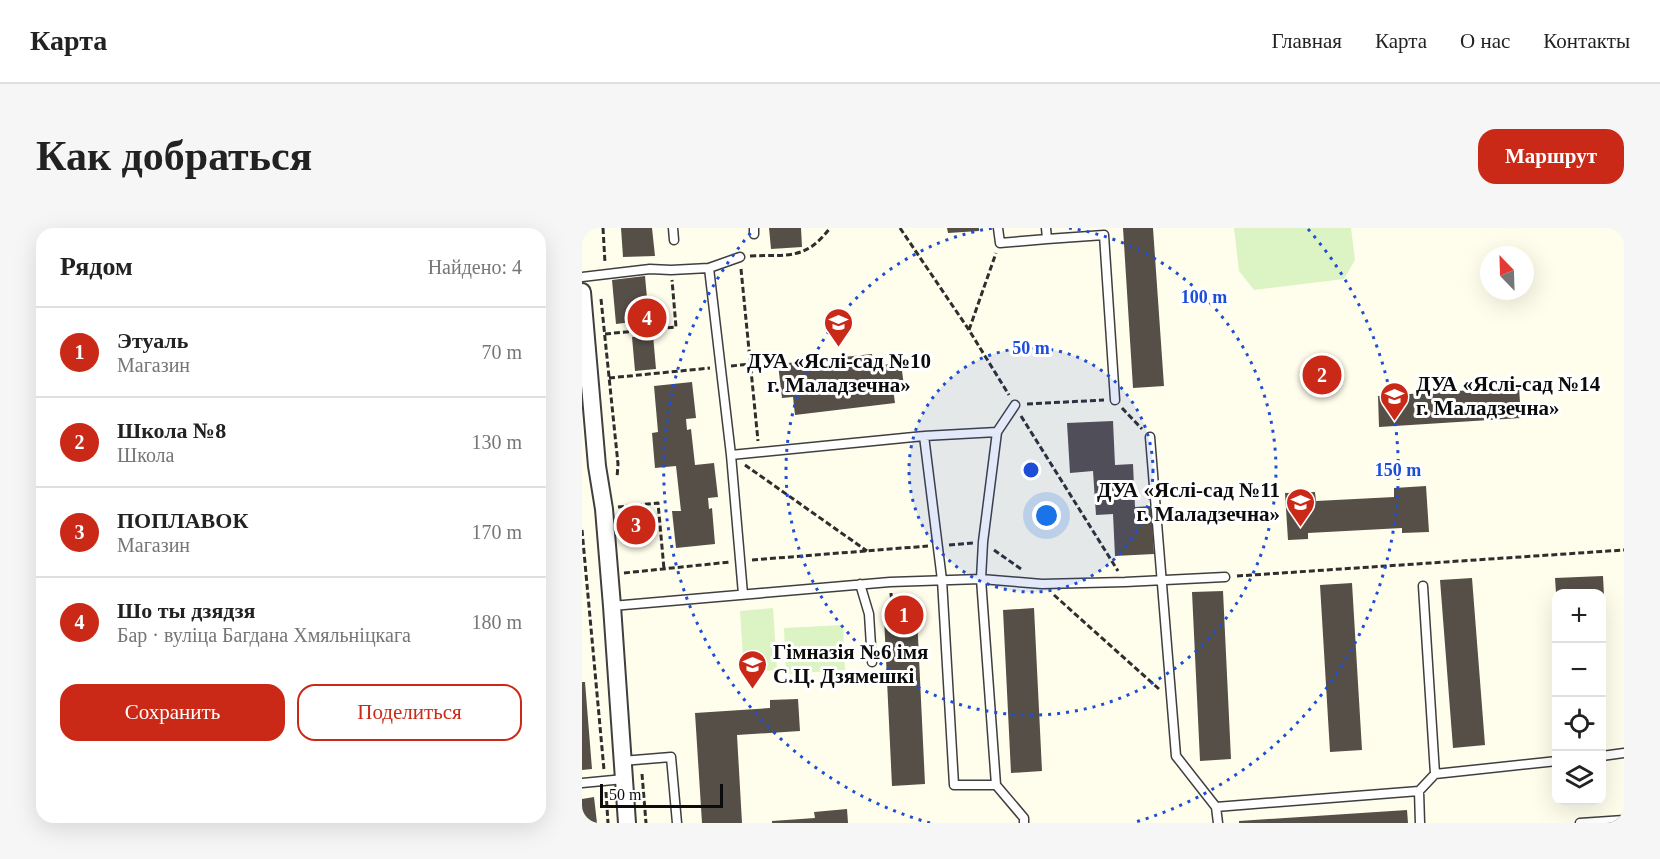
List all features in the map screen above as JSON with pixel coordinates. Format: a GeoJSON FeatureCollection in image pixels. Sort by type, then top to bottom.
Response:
{"type":"FeatureCollection","features":[{"type":"Feature","properties":{"kind":"street"},"geometry":{"type":"LineString","coordinates":[[582,292],[590,488],[603,509],[627,823]]}},
{"type":"Feature","properties":{"kind":"lane"},"geometry":{"type":"LineString","coordinates":[[673,228],[674,240]]}},
{"type":"Feature","properties":{"kind":"lane"},"geometry":{"type":"LineString","coordinates":[[998,228],[1000,243],[1104,235],[1115,400]]}},
{"type":"Feature","properties":{"kind":"lane"},"geometry":{"type":"LineString","coordinates":[[1046,228],[1047,238]]}},
{"type":"Feature","properties":{"kind":"lane"},"geometry":{"type":"LineString","coordinates":[[582,277],[650,269],[709,268],[740,257]]}},
{"type":"Feature","properties":{"kind":"lane"},"geometry":{"type":"LineString","coordinates":[[709,268],[731,455],[743,594]]}},
{"type":"Feature","properties":{"kind":"lane"},"geometry":{"type":"LineString","coordinates":[[1015,405],[997,432],[983,542],[981,579],[996,785],[1024,818],[1024,823]]}},
{"type":"Feature","properties":{"kind":"lane"},"geometry":{"type":"LineString","coordinates":[[731,455],[924,436],[997,432]]}},
{"type":"Feature","properties":{"kind":"lane"},"geometry":{"type":"LineString","coordinates":[[924,436],[942,580],[954,785],[996,785]]}},
{"type":"Feature","properties":{"kind":"lane"},"geometry":{"type":"LineString","coordinates":[[1150,437],[1176,756],[1216,807],[1218,823]]}},
{"type":"Feature","properties":{"kind":"lane"},"geometry":{"type":"LineString","coordinates":[[612,606],[890,582],[981,579],[1042,584],[1225,576]]}},
{"type":"Feature","properties":{"kind":"lane"},"geometry":{"type":"LineString","coordinates":[[860,584],[869,614],[872,662]]}},
{"type":"Feature","properties":{"kind":"lane"},"geometry":{"type":"LineString","coordinates":[[1423,586],[1435,774]]}},
{"type":"Feature","properties":{"kind":"lane"},"geometry":{"type":"LineString","coordinates":[[1606,755],[1624,753]]}},
{"type":"Feature","properties":{"kind":"lane"},"geometry":{"type":"LineString","coordinates":[[622,761],[671,757],[676,823]]}},
{"type":"Feature","properties":{"kind":"lane"},"geometry":{"type":"LineString","coordinates":[[1216,807],[1419,791],[1435,774],[1552,761]]}},
{"type":"Feature","properties":{"kind":"lane"},"geometry":{"type":"LineString","coordinates":[[582,783],[624,779]]}},
{"type":"Feature","properties":{"kind":"lane"},"geometry":{"type":"LineString","coordinates":[[1419,791],[1420,823]]}},
{"type":"Feature","properties":{"kind":"lane"},"geometry":{"type":"LineString","coordinates":[[1580,823],[1624,820]]}},
{"type":"Feature","properties":{"kind":"path"},"geometry":{"type":"LineString","coordinates":[[759,452],[740,257],[805,252],[817,244],[830,228]]}},
{"type":"Feature","properties":{"kind":"path"},"geometry":{"type":"LineString","coordinates":[[969,330],[1000,243]]}},
{"type":"Feature","properties":{"kind":"path"},"geometry":{"type":"LineString","coordinates":[[605,334],[676,327],[671,270]]}},
{"type":"Feature","properties":{"kind":"path"},"geometry":{"type":"LineString","coordinates":[[609,378],[750,364]]}},
{"type":"Feature","properties":{"kind":"path"},"geometry":{"type":"LineString","coordinates":[[1015,405],[1115,400],[1150,437]]}},
{"type":"Feature","properties":{"kind":"path"},"geometry":{"type":"LineString","coordinates":[[731,455],[868,551]]}},
{"type":"Feature","properties":{"kind":"path"},"geometry":{"type":"LineString","coordinates":[[603,509],[658,503],[664,568]]}},
{"type":"Feature","properties":{"kind":"path"},"geometry":{"type":"LineString","coordinates":[[582,530],[609,823]]}},
{"type":"Feature","properties":{"kind":"path"},"geometry":{"type":"LineString","coordinates":[[609,574],[983,542],[1042,584],[1171,700]]}},
{"type":"Feature","properties":{"kind":"path"},"geometry":{"type":"LineString","coordinates":[[1225,576],[1624,550]]}},
{"type":"Feature","properties":{"kind":"path"},"geometry":{"type":"LineString","coordinates":[[890,582],[893,617]]}},
{"type":"Feature","properties":{"kind":"green space"},"geometry":{"type":"Polygon","coordinates":[[[1234,228],[1351,228],[1355,260],[1344,279],[1254,290],[1239,271],[1234,228]]]}},
{"type":"Feature","properties":{"kind":"green space"},"geometry":{"type":"Polygon","coordinates":[[[773,608],[777,670],[744,673],[740,611],[773,608]]]}},
{"type":"Feature","properties":{"kind":"green space"},"geometry":{"type":"Polygon","coordinates":[[[843,625],[845,670],[786,674],[784,628],[843,625]]]}},
{"type":"Feature","properties":{"kind":"building"},"geometry":{"type":"Polygon","coordinates":[[[621,228],[652,228],[655,256],[623,257],[621,228]]]}},
{"type":"Feature","properties":{"kind":"building"},"geometry":{"type":"Polygon","coordinates":[[[769,228],[801,228],[802,247],[771,249],[769,228]]]}},
{"type":"Feature","properties":{"kind":"building"},"geometry":{"type":"Polygon","coordinates":[[[947,228],[979,228],[979,231],[948,233],[947,228]]]}},
{"type":"Feature","properties":{"kind":"building"},"geometry":{"type":"Polygon","coordinates":[[[1123,228],[1153,228],[1164,386],[1133,388],[1123,228]]]}},
{"type":"Feature","properties":{"kind":"building"},"geometry":{"type":"Polygon","coordinates":[[[645,276],[649,320],[616,324],[612,280],[645,276]]]}},
{"type":"Feature","properties":{"kind":"building"},"geometry":{"type":"Polygon","coordinates":[[[653,335],[656,369],[635,371],[632,337],[653,335]]]}},
{"type":"Feature","properties":{"kind":"building"},"geometry":{"type":"Polygon","coordinates":[[[872,354],[873,366],[901,363],[904,386],[893,388],[895,403],[795,415],[793,397],[782,398],[778,364],[872,354]]]}},
{"type":"Feature","properties":{"kind":"building"},"geometry":{"type":"Polygon","coordinates":[[[692,382],[696,418],[686,419],[687,430],[691,429],[695,465],[714,463],[718,497],[708,498],[709,509],[712,508],[715,544],[676,548],[672,511],[681,511],[676,466],[655,468],[652,433],[658,432],[654,386],[692,382]]]}},
{"type":"Feature","properties":{"kind":"building"},"geometry":{"type":"Polygon","coordinates":[[[1519,387],[1521,418],[1379,427],[1378,396],[1519,387]]]}},
{"type":"Feature","properties":{"kind":"building"},"geometry":{"type":"Polygon","coordinates":[[[1113,421],[1115,465],[1133,464],[1135,507],[1151,506],[1154,554],[1115,556],[1113,514],[1096,515],[1093,471],[1070,473],[1067,423],[1113,421]]]}},
{"type":"Feature","properties":{"kind":"building"},"geometry":{"type":"Polygon","coordinates":[[[1426,486],[1429,532],[1402,533],[1402,528],[1308,533],[1308,539],[1288,540],[1285,493],[1315,492],[1316,501],[1394,497],[1394,488],[1426,486]]]}},
{"type":"Feature","properties":{"kind":"building"},"geometry":{"type":"Polygon","coordinates":[[[641,517],[645,543],[634,544],[633,536],[628,531],[632,518],[641,517]]]}},
{"type":"Feature","properties":{"kind":"building"},"geometry":{"type":"Polygon","coordinates":[[[1603,576],[1604,589],[1556,589],[1555,578],[1603,576]]]}},
{"type":"Feature","properties":{"kind":"building"},"geometry":{"type":"Polygon","coordinates":[[[1472,578],[1485,745],[1453,748],[1440,580],[1472,578]]]}},
{"type":"Feature","properties":{"kind":"building"},"geometry":{"type":"Polygon","coordinates":[[[1352,583],[1362,750],[1330,752],[1320,585],[1352,583]]]}},
{"type":"Feature","properties":{"kind":"building"},"geometry":{"type":"Polygon","coordinates":[[[1223,591],[1231,759],[1200,761],[1192,592],[1223,591]]]}},
{"type":"Feature","properties":{"kind":"building"},"geometry":{"type":"Polygon","coordinates":[[[1034,608],[1042,771],[1011,773],[1003,610],[1034,608]]]}},
{"type":"Feature","properties":{"kind":"building"},"geometry":{"type":"Polygon","coordinates":[[[917,616],[925,784],[892,786],[884,617],[917,616]]]}},
{"type":"Feature","properties":{"kind":"building"},"geometry":{"type":"Polygon","coordinates":[[[582,682],[585,682],[592,769],[582,770],[582,682]]]}},
{"type":"Feature","properties":{"kind":"building"},"geometry":{"type":"Polygon","coordinates":[[[798,699],[800,731],[737,735],[742,823],[702,823],[695,713],[770,708],[770,700],[798,699]]]}},
{"type":"Feature","properties":{"kind":"building"},"geometry":{"type":"Polygon","coordinates":[[[594,797],[597,823],[582,823],[582,799],[594,797]]]}},
{"type":"Feature","properties":{"kind":"building"},"geometry":{"type":"Polygon","coordinates":[[[847,809],[848,823],[772,823],[772,821],[815,818],[814,812],[847,809]]]}},
{"type":"Feature","properties":{"kind":"building"},"geometry":{"type":"Polygon","coordinates":[[[1407,810],[1408,823],[1239,823],[1239,821],[1407,810]]]}},
{"type":"Feature","properties":{"kind":"place","name":"Шо ты дзядзя"},"geometry":{"type":"Point","coordinates":[647,318]}},
{"type":"Feature","properties":{"kind":"place","name":"ДУА «Яслі-сад №10 г. Маладзечна»"},"geometry":{"type":"Point","coordinates":[839,348]}},
{"type":"Feature","properties":{"kind":"place","name":"Школа №8"},"geometry":{"type":"Point","coordinates":[1322,375]}},
{"type":"Feature","properties":{"kind":"place","name":"ДУА «Яслі-сад №14 г. Маладзечна»"},"geometry":{"type":"Point","coordinates":[1395,422]}},
{"type":"Feature","properties":{"kind":"place","name":"ПОПЛАВОК"},"geometry":{"type":"Point","coordinates":[636,525]}},
{"type":"Feature","properties":{"kind":"place","name":"ДУА «Яслі-сад №11 г. Маладзечна»"},"geometry":{"type":"Point","coordinates":[1301,528]}},
{"type":"Feature","properties":{"kind":"place","name":"Этуаль"},"geometry":{"type":"Point","coordinates":[904,615]}},
{"type":"Feature","properties":{"kind":"place","name":"Гімназія №6 iмя С.Ц. Дзямешкi"},"geometry":{"type":"Point","coordinates":[752,690]}}]}
